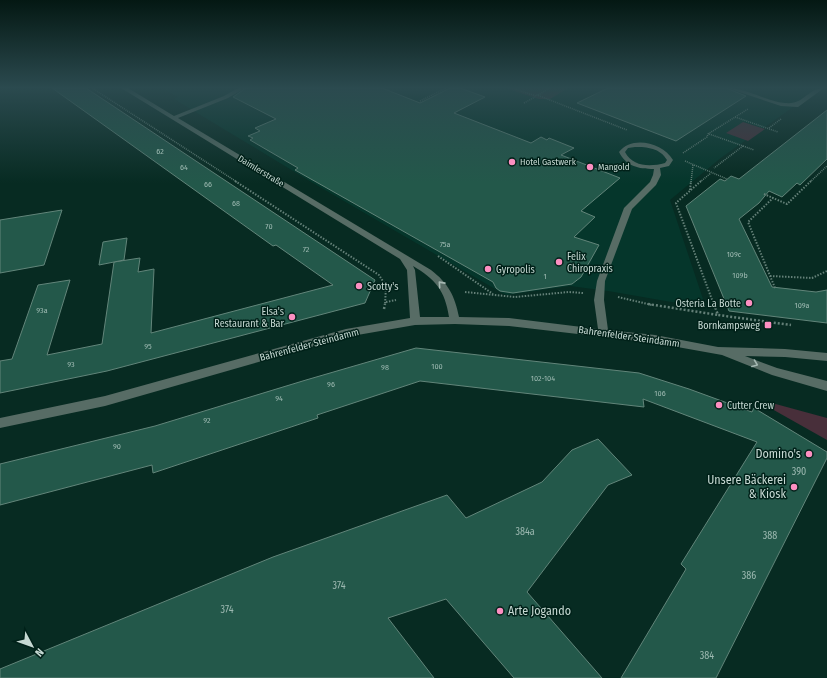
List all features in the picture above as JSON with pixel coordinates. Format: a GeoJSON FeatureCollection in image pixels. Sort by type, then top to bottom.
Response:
{"type":"FeatureCollection","features":[{"type":"Feature","properties":{"kind":"street","name":"Daimlerstraße"},"geometry":{"type":"LineString","coordinates":[[176,120],[421,267],[445,288],[451,300],[455,320]]}},
{"type":"Feature","properties":{"kind":"street"},"geometry":{"type":"LineString","coordinates":[[647,145],[659,149],[673,159],[667,165],[657,168],[632,164],[624,158],[622,152],[626,147],[647,145]]}},
{"type":"Feature","properties":{"kind":"street"},"geometry":{"type":"LineString","coordinates":[[603,332],[599,300],[601,281],[628,208],[653,183],[657,174],[657,168]]}},
{"type":"Feature","properties":{"kind":"street","name":"Daimlerstraße"},"geometry":{"type":"LineString","coordinates":[[398,254],[407,262],[411,270],[415,321]]}},
{"type":"Feature","properties":{"kind":"street","name":"Bahrenfelder Steindamm"},"geometry":{"type":"LineString","coordinates":[[0,423],[105,401],[346,333],[415,321],[455,320],[509,322],[603,332],[718,350],[826,357]]}},
{"type":"Feature","properties":{"kind":"street","name":"Bahrenfelder Steindamm"},"geometry":{"type":"LineString","coordinates":[[718,350],[762,367],[827,386]]}},
{"type":"Feature","properties":{"kind":"path"},"geometry":{"type":"LineString","coordinates":[[141,120],[379,275],[385,283],[386,302],[380,327]]}},
{"type":"Feature","properties":{"kind":"path"},"geometry":{"type":"LineString","coordinates":[[600,120],[633,132]]}},
{"type":"Feature","properties":{"kind":"path"},"geometry":{"type":"LineString","coordinates":[[673,159],[685,153],[707,137],[708,134],[730,120]]}},
{"type":"Feature","properties":{"kind":"path"},"geometry":{"type":"LineString","coordinates":[[742,120],[778,132]]}},
{"type":"Feature","properties":{"kind":"path"},"geometry":{"type":"LineString","coordinates":[[708,134],[754,150]]}},
{"type":"Feature","properties":{"kind":"path"},"geometry":{"type":"LineString","coordinates":[[714,168],[743,146]]}},
{"type":"Feature","properties":{"kind":"path"},"geometry":{"type":"LineString","coordinates":[[677,150],[685,153]]}},
{"type":"Feature","properties":{"kind":"path"},"geometry":{"type":"LineString","coordinates":[[673,159],[693,165],[727,179]]}},
{"type":"Feature","properties":{"kind":"path"},"geometry":{"type":"LineString","coordinates":[[690,190],[693,165]]}},
{"type":"Feature","properties":{"kind":"path"},"geometry":{"type":"LineString","coordinates":[[764,194],[787,204],[827,166]]}},
{"type":"Feature","properties":{"kind":"path"},"geometry":{"type":"LineString","coordinates":[[710,172],[676,203],[718,314]]}},
{"type":"Feature","properties":{"kind":"path"},"geometry":{"type":"LineString","coordinates":[[774,198],[748,222],[775,288]]}},
{"type":"Feature","properties":{"kind":"path"},"geometry":{"type":"LineString","coordinates":[[770,276],[812,278],[827,271]]}},
{"type":"Feature","properties":{"kind":"path"},"geometry":{"type":"LineString","coordinates":[[464,292],[515,297],[569,292],[586,293]]}},
{"type":"Feature","properties":{"kind":"path"},"geometry":{"type":"LineString","coordinates":[[612,296],[656,306],[791,324]]}},
{"type":"Feature","properties":{"kind":"path"},"geometry":{"type":"LineString","coordinates":[[386,302],[400,299]]}},
{"type":"Feature","properties":{"kind":"shaded area"},"geometry":{"type":"Polygon","coordinates":[[[208,120],[775,120],[722,157],[670,200],[706,308],[570,286],[507,295],[313,183],[208,120]]]}},
{"type":"Feature","properties":{"kind":"shaded area"},"geometry":{"type":"Polygon","coordinates":[[[743,122],[765,129],[748,141],[726,133],[743,122]]]}},
{"type":"Feature","properties":{"kind":"shaded area"},"geometry":{"type":"Polygon","coordinates":[[[772,403],[827,418],[827,440],[772,409],[770,404],[772,403]]]}},
{"type":"Feature","properties":{"kind":"building"},"geometry":{"type":"Polygon","coordinates":[[[96,120],[134,120],[375,280],[365,303],[107,371],[0,393],[0,361],[12,359],[38,285],[70,280],[47,355],[102,344],[114,262],[140,258],[138,272],[154,269],[151,333],[333,285],[276,245],[273,246],[96,120]]]}},
{"type":"Feature","properties":{"kind":"building"},"geometry":{"type":"Polygon","coordinates":[[[275,120],[471,120],[531,143],[541,137],[547,140],[549,138],[574,148],[561,155],[620,178],[581,211],[595,217],[574,237],[599,245],[581,277],[572,284],[513,293],[500,291],[496,288],[493,282],[295,170],[298,168],[250,140],[253,138],[248,136],[260,131],[255,128],[275,120]]]}},
{"type":"Feature","properties":{"kind":"building"},"geometry":{"type":"Polygon","coordinates":[[[620,120],[709,120],[676,141],[620,120]]]}},
{"type":"Feature","properties":{"kind":"building"},"geometry":{"type":"Polygon","coordinates":[[[815,120],[827,120],[827,159],[800,185],[797,183],[782,197],[769,191],[759,203],[739,219],[772,287],[816,292],[827,290],[827,323],[729,311],[686,206],[720,179],[725,181],[731,176],[739,179],[815,120]]]}},
{"type":"Feature","properties":{"kind":"building"},"geometry":{"type":"Polygon","coordinates":[[[62,210],[44,265],[0,273],[0,220],[62,210]]]}},
{"type":"Feature","properties":{"kind":"building"},"geometry":{"type":"Polygon","coordinates":[[[127,238],[124,260],[99,265],[103,242],[127,238]]]}},
{"type":"Feature","properties":{"kind":"building"},"geometry":{"type":"Polygon","coordinates":[[[416,348],[639,373],[752,412],[754,408],[827,452],[827,458],[716,678],[621,678],[686,569],[681,564],[757,442],[643,399],[644,407],[420,381],[317,415],[318,418],[153,473],[152,465],[0,505],[0,464],[155,426],[416,348]]]}},
{"type":"Feature","properties":{"kind":"building"},"geometry":{"type":"Polygon","coordinates":[[[598,439],[632,475],[608,485],[527,592],[602,678],[514,678],[446,599],[388,618],[434,678],[0,678],[0,669],[273,557],[447,495],[466,518],[542,482],[572,450],[598,439]]]}},
{"type":"Feature","properties":{"kind":"place","name":"Hotel Gastwerk"},"geometry":{"type":"Point","coordinates":[512,162]}},
{"type":"Feature","properties":{"kind":"place","name":"Mangold"},"geometry":{"type":"Point","coordinates":[590,167]}},
{"type":"Feature","properties":{"kind":"place","name":"Felix Chiropraxis"},"geometry":{"type":"Point","coordinates":[559,262]}},
{"type":"Feature","properties":{"kind":"place","name":"Gyropolis"},"geometry":{"type":"Point","coordinates":[488,269]}},
{"type":"Feature","properties":{"kind":"place","name":"Scotty's"},"geometry":{"type":"Point","coordinates":[359,286]}},
{"type":"Feature","properties":{"kind":"place","name":"Osteria La Botte"},"geometry":{"type":"Point","coordinates":[749,303]}},
{"type":"Feature","properties":{"kind":"place","name":"Elsa's Restaurant & Bar"},"geometry":{"type":"Point","coordinates":[292,317]}},
{"type":"Feature","properties":{"kind":"place","name":"Bornkampsweg"},"geometry":{"type":"Point","coordinates":[768,325]}},
{"type":"Feature","properties":{"kind":"place","name":"Cutter Crew"},"geometry":{"type":"Point","coordinates":[719,405]}},
{"type":"Feature","properties":{"kind":"place","name":"Domino's"},"geometry":{"type":"Point","coordinates":[809,454]}},
{"type":"Feature","properties":{"kind":"place","name":"Unsere Bäckerei & Kiosk"},"geometry":{"type":"Point","coordinates":[794,487]}},
{"type":"Feature","properties":{"kind":"place","name":"Arte Jogando"},"geometry":{"type":"Point","coordinates":[500,611]}}]}
